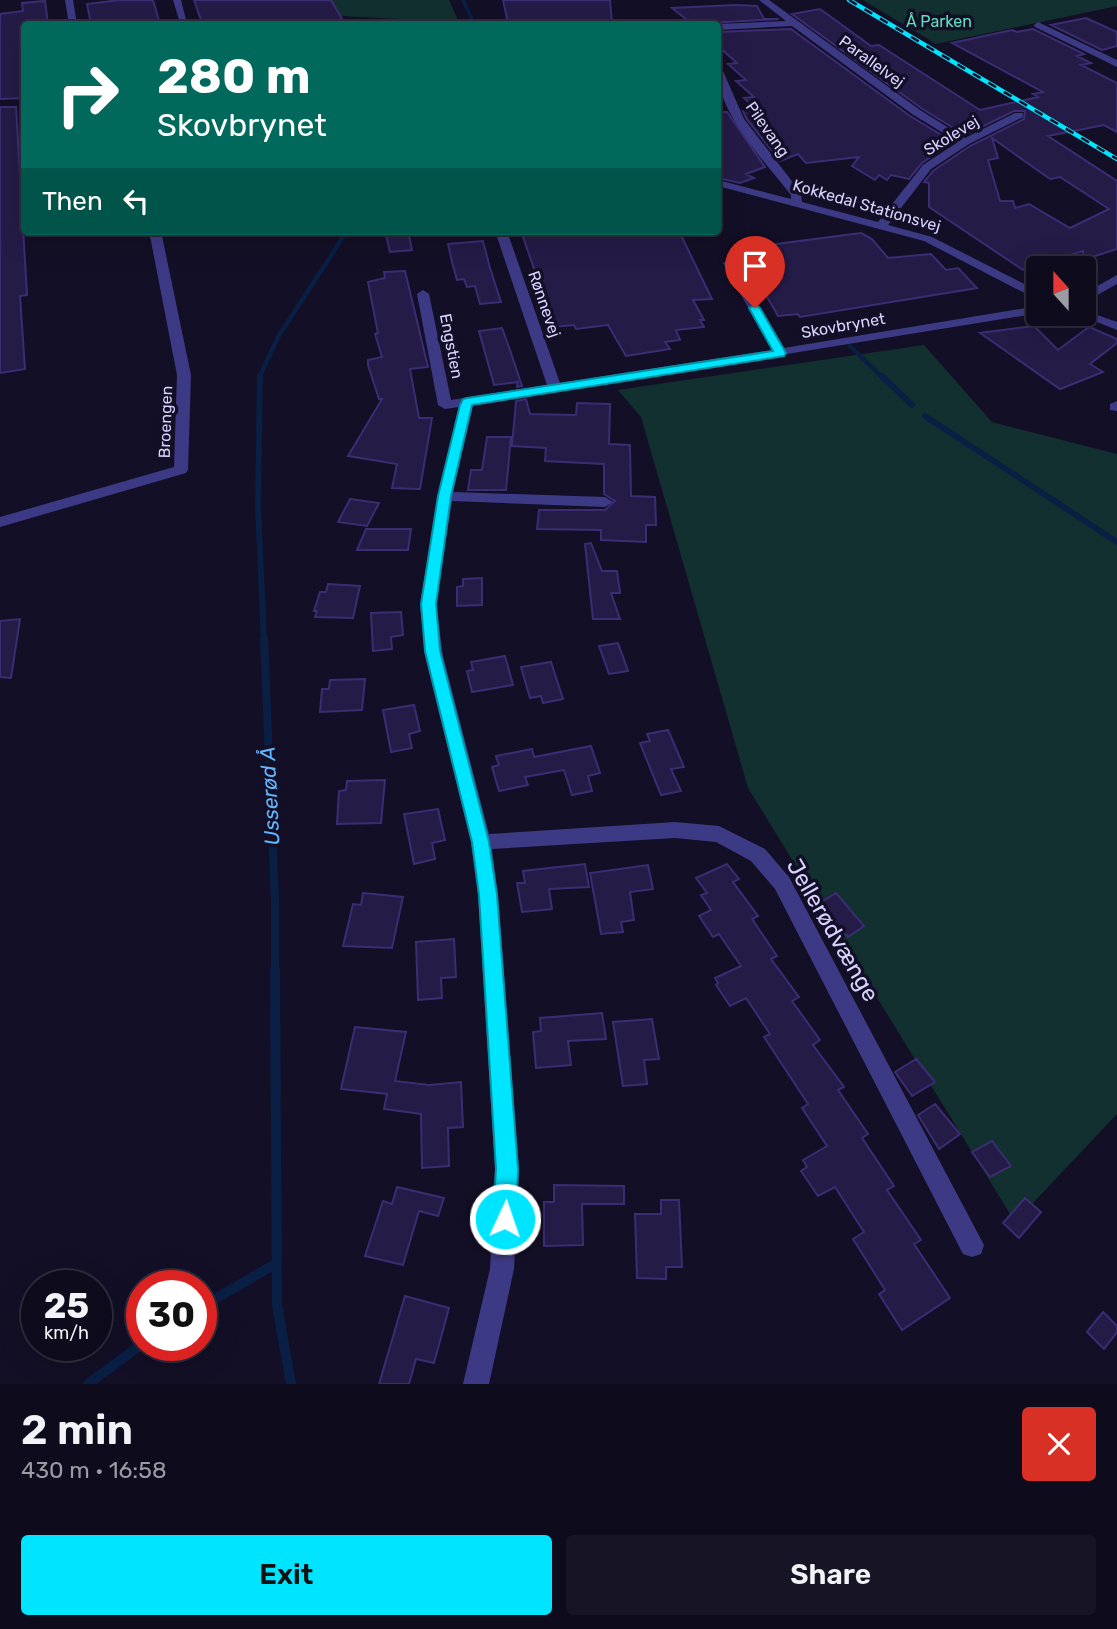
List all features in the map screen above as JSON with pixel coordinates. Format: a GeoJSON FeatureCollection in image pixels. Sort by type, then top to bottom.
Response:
{"type":"FeatureCollection","features":[{"type":"Feature","properties":{"kind":"street"},"geometry":{"type":"LineString","coordinates":[[68,0],[72,21]]}},
{"type":"Feature","properties":{"kind":"street"},"geometry":{"type":"LineString","coordinates":[[177,0],[183,21]]}},
{"type":"Feature","properties":{"kind":"street","name":"Parallelvej"},"geometry":{"type":"LineString","coordinates":[[763,0],[916,112],[965,142]]}},
{"type":"Feature","properties":{"kind":"street"},"geometry":{"type":"LineString","coordinates":[[721,27],[794,23]]}},
{"type":"Feature","properties":{"kind":"street"},"geometry":{"type":"LineString","coordinates":[[1038,25],[1117,64]]}},
{"type":"Feature","properties":{"kind":"street","name":"Pilevang"},"geometry":{"type":"LineString","coordinates":[[721,78],[739,120],[797,195],[796,202]]}},
{"type":"Feature","properties":{"kind":"street","name":"Skolevej"},"geometry":{"type":"LineString","coordinates":[[882,225],[927,167],[965,142],[1019,116]]}},
{"type":"Feature","properties":{"kind":"street","name":"Kokkedal Stationsvej"},"geometry":{"type":"LineString","coordinates":[[721,184],[928,239],[1026,290]]}},
{"type":"Feature","properties":{"kind":"street","name":"Broengen"},"geometry":{"type":"LineString","coordinates":[[0,522],[181,470],[184,376],[156,235]]}},
{"type":"Feature","properties":{"kind":"street","name":"Rønnevej"},"geometry":{"type":"LineString","coordinates":[[502,235],[555,388]]}},
{"type":"Feature","properties":{"kind":"street"},"geometry":{"type":"LineString","coordinates":[[729,263],[780,353]]}},
{"type":"Feature","properties":{"kind":"street"},"geometry":{"type":"LineString","coordinates":[[1096,291],[1117,279]]}},
{"type":"Feature","properties":{"kind":"street","name":"Engstien"},"geometry":{"type":"LineString","coordinates":[[423,293],[445,405]]}},
{"type":"Feature","properties":{"kind":"street","name":"Skovbrynet"},"geometry":{"type":"LineString","coordinates":[[445,405],[1026,312]]}},
{"type":"Feature","properties":{"kind":"street"},"geometry":{"type":"LineString","coordinates":[[1096,319],[1117,326]]}},
{"type":"Feature","properties":{"kind":"street"},"geometry":{"type":"LineString","coordinates":[[467,401],[445,496],[428,604],[433,651],[481,842],[488,895],[507,1169],[502,1269],[476,1384]]}},
{"type":"Feature","properties":{"kind":"street"},"geometry":{"type":"LineString","coordinates":[[445,496],[605,502]]}},
{"type":"Feature","properties":{"kind":"street","name":"Jellerødvænge"},"geometry":{"type":"LineString","coordinates":[[481,842],[676,830],[719,834],[758,855],[782,883],[972,1245]]}},
{"type":"Feature","properties":{"kind":"green space"},"geometry":{"type":"Polygon","coordinates":[[[312,0],[449,0],[459,21],[439,21],[320,15],[312,0]]]}},
{"type":"Feature","properties":{"kind":"green space","name":"Å Parken"},"geometry":{"type":"Polygon","coordinates":[[[863,0],[1117,0],[1117,6],[936,44],[863,0]]]}},
{"type":"Feature","properties":{"kind":"green space"},"geometry":{"type":"Polygon","coordinates":[[[924,345],[992,422],[1117,454],[1117,1114],[1015,1222],[748,788],[641,417],[618,390],[924,345]]]}},
{"type":"Feature","properties":{"kind":"building"},"geometry":{"type":"Polygon","coordinates":[[[153,0],[159,21],[90,21],[87,4],[153,0]]]}},
{"type":"Feature","properties":{"kind":"building"},"geometry":{"type":"Polygon","coordinates":[[[194,0],[331,0],[343,21],[201,21],[194,0]]]}},
{"type":"Feature","properties":{"kind":"building"},"geometry":{"type":"Polygon","coordinates":[[[503,0],[610,0],[612,21],[508,21],[503,0]]]}},
{"type":"Feature","properties":{"kind":"building"},"geometry":{"type":"Polygon","coordinates":[[[45,1],[48,21],[21,21],[21,98],[0,99],[0,14],[23,11],[22,3],[45,1]]]}},
{"type":"Feature","properties":{"kind":"building"},"geometry":{"type":"Polygon","coordinates":[[[757,6],[764,19],[779,19],[688,21],[672,8],[757,6]]]}},
{"type":"Feature","properties":{"kind":"building"},"geometry":{"type":"Polygon","coordinates":[[[820,9],[871,46],[879,45],[980,110],[1038,97],[1033,94],[1043,92],[952,43],[1012,30],[1017,32],[1033,29],[1084,54],[1077,56],[1091,63],[1081,65],[1117,83],[1117,132],[1104,125],[1048,136],[1117,181],[1117,249],[1095,256],[1083,256],[1083,251],[1067,256],[1026,256],[1026,269],[1023,270],[929,207],[929,183],[924,182],[933,171],[970,146],[1024,119],[1025,111],[1014,111],[965,135],[921,108],[792,14],[820,9]],[[992,138],[998,158],[988,160],[1000,201],[1013,201],[1015,208],[1029,204],[1070,228],[1109,209],[1060,177],[1050,179],[992,138]]]}},
{"type":"Feature","properties":{"kind":"building"},"geometry":{"type":"Polygon","coordinates":[[[1086,18],[1117,32],[1117,46],[1102,50],[1051,25],[1086,18]]]}},
{"type":"Feature","properties":{"kind":"building"},"geometry":{"type":"Polygon","coordinates":[[[791,29],[910,116],[953,142],[922,163],[909,179],[891,175],[887,180],[879,175],[875,180],[852,166],[859,157],[806,163],[798,154],[780,161],[746,118],[743,111],[757,110],[744,98],[754,97],[736,81],[746,80],[728,64],[737,63],[721,49],[721,32],[791,29]]]}},
{"type":"Feature","properties":{"kind":"building"},"geometry":{"type":"Polygon","coordinates":[[[0,107],[16,107],[21,235],[23,235],[27,295],[20,296],[25,369],[0,373],[0,107]]]}},
{"type":"Feature","properties":{"kind":"building"},"geometry":{"type":"Polygon","coordinates":[[[721,112],[727,112],[765,167],[746,174],[754,178],[740,183],[721,179],[721,112]]]}},
{"type":"Feature","properties":{"kind":"building"},"geometry":{"type":"Polygon","coordinates":[[[861,233],[872,239],[888,258],[931,254],[946,270],[958,268],[977,288],[800,317],[798,314],[778,316],[763,290],[767,290],[750,264],[772,261],[761,246],[861,233]]]}},
{"type":"Feature","properties":{"kind":"building"},"geometry":{"type":"Polygon","coordinates":[[[386,235],[409,235],[412,250],[390,252],[386,235]]]}},
{"type":"Feature","properties":{"kind":"building"},"geometry":{"type":"Polygon","coordinates":[[[522,235],[681,235],[712,299],[693,300],[704,320],[700,320],[704,327],[676,330],[680,340],[665,342],[670,349],[626,356],[608,325],[576,329],[574,325],[554,327],[522,235]]]}},
{"type":"Feature","properties":{"kind":"building"},"geometry":{"type":"Polygon","coordinates":[[[483,241],[501,302],[480,304],[475,286],[467,287],[464,279],[457,280],[448,244],[483,241]]]}},
{"type":"Feature","properties":{"kind":"building"},"geometry":{"type":"Polygon","coordinates":[[[405,271],[428,367],[410,369],[419,418],[432,418],[420,489],[392,488],[397,464],[348,456],[382,399],[379,399],[368,365],[368,360],[382,357],[375,334],[378,333],[368,282],[385,278],[384,272],[405,271]]]}},
{"type":"Feature","properties":{"kind":"building"},"geometry":{"type":"Polygon","coordinates":[[[1034,326],[1058,350],[1089,327],[1117,339],[1117,343],[1090,364],[1103,372],[1060,389],[980,333],[1034,326]]]}},
{"type":"Feature","properties":{"kind":"building"},"geometry":{"type":"Polygon","coordinates":[[[502,328],[522,386],[517,387],[518,382],[494,385],[479,331],[502,328]]]}},
{"type":"Feature","properties":{"kind":"building"},"geometry":{"type":"Polygon","coordinates":[[[526,399],[530,414],[576,415],[577,403],[610,404],[609,444],[630,445],[631,496],[655,497],[656,525],[646,525],[646,542],[601,540],[601,530],[537,529],[539,510],[605,510],[615,501],[604,494],[604,464],[545,461],[546,448],[512,446],[516,401],[526,399]]]}},
{"type":"Feature","properties":{"kind":"building"},"geometry":{"type":"Polygon","coordinates":[[[487,437],[511,437],[506,490],[468,490],[471,470],[482,470],[487,437]]]}},
{"type":"Feature","properties":{"kind":"building"},"geometry":{"type":"Polygon","coordinates":[[[350,499],[379,503],[367,526],[338,522],[350,499]]]}},
{"type":"Feature","properties":{"kind":"building"},"geometry":{"type":"Polygon","coordinates":[[[366,529],[411,529],[408,550],[357,550],[366,529]]]}},
{"type":"Feature","properties":{"kind":"building"},"geometry":{"type":"Polygon","coordinates":[[[591,543],[602,571],[617,571],[620,593],[611,593],[620,619],[593,619],[585,544],[591,543]]]}},
{"type":"Feature","properties":{"kind":"building"},"geometry":{"type":"Polygon","coordinates":[[[482,578],[482,605],[457,606],[457,587],[463,586],[463,579],[482,578]]]}},
{"type":"Feature","properties":{"kind":"building"},"geometry":{"type":"Polygon","coordinates":[[[328,584],[360,586],[353,618],[315,617],[317,611],[314,611],[320,592],[326,592],[328,584]]]}},
{"type":"Feature","properties":{"kind":"building"},"geometry":{"type":"Polygon","coordinates":[[[401,612],[403,635],[391,637],[392,649],[373,651],[371,613],[401,612]]]}},
{"type":"Feature","properties":{"kind":"building"},"geometry":{"type":"Polygon","coordinates":[[[20,619],[11,678],[0,677],[0,621],[20,619]]]}},
{"type":"Feature","properties":{"kind":"building"},"geometry":{"type":"Polygon","coordinates":[[[618,643],[628,671],[609,674],[599,646],[618,643]]]}},
{"type":"Feature","properties":{"kind":"building"},"geometry":{"type":"Polygon","coordinates":[[[505,656],[513,685],[472,692],[467,671],[473,670],[471,662],[505,656]]]}},
{"type":"Feature","properties":{"kind":"building"},"geometry":{"type":"Polygon","coordinates":[[[551,662],[563,699],[543,703],[541,696],[530,698],[521,667],[551,662]]]}},
{"type":"Feature","properties":{"kind":"building"},"geometry":{"type":"Polygon","coordinates":[[[365,679],[362,710],[320,712],[322,689],[329,689],[330,680],[365,679]]]}},
{"type":"Feature","properties":{"kind":"building"},"geometry":{"type":"Polygon","coordinates":[[[414,705],[420,731],[409,734],[412,748],[391,752],[383,710],[414,705]]]}},
{"type":"Feature","properties":{"kind":"building"},"geometry":{"type":"Polygon","coordinates":[[[668,730],[684,767],[671,769],[681,791],[661,795],[640,743],[650,741],[647,734],[668,730]]]}},
{"type":"Feature","properties":{"kind":"building"},"geometry":{"type":"Polygon","coordinates":[[[591,746],[600,773],[588,776],[592,791],[572,795],[564,770],[525,777],[528,785],[499,791],[492,767],[499,765],[496,756],[532,749],[534,757],[591,746]]]}},
{"type":"Feature","properties":{"kind":"building"},"geometry":{"type":"Polygon","coordinates":[[[385,780],[381,823],[337,824],[339,791],[346,790],[347,781],[385,780]]]}},
{"type":"Feature","properties":{"kind":"building"},"geometry":{"type":"Polygon","coordinates":[[[438,809],[445,840],[432,843],[435,859],[414,864],[404,814],[438,809]]]}},
{"type":"Feature","properties":{"kind":"building"},"geometry":{"type":"Polygon","coordinates":[[[585,864],[589,887],[549,889],[552,909],[522,912],[517,883],[525,883],[523,871],[585,864]]]}},
{"type":"Feature","properties":{"kind":"building"},"geometry":{"type":"Polygon","coordinates":[[[727,864],[739,879],[733,882],[758,916],[752,919],[777,956],[771,959],[799,997],[792,1001],[820,1040],[813,1045],[844,1087],[838,1090],[868,1134],[862,1138],[894,1186],[887,1190],[921,1240],[914,1244],[950,1298],[902,1330],[879,1294],[885,1290],[853,1239],[864,1232],[835,1187],[818,1196],[801,1171],[807,1167],[803,1160],[827,1146],[802,1108],[808,1104],[764,1037],[770,1034],[746,998],[730,1006],[716,985],[718,983],[715,978],[741,966],[719,934],[713,937],[699,916],[711,910],[701,895],[707,893],[696,878],[727,864]]]}},
{"type":"Feature","properties":{"kind":"building"},"geometry":{"type":"Polygon","coordinates":[[[648,865],[653,889],[630,892],[634,920],[621,922],[623,932],[601,934],[590,873],[648,865]]]}},
{"type":"Feature","properties":{"kind":"building"},"geometry":{"type":"Polygon","coordinates":[[[363,893],[403,897],[392,948],[343,946],[353,904],[361,905],[363,893]]]}},
{"type":"Feature","properties":{"kind":"building"},"geometry":{"type":"Polygon","coordinates":[[[836,893],[864,926],[848,937],[818,904],[836,893]]]}},
{"type":"Feature","properties":{"kind":"building"},"geometry":{"type":"Polygon","coordinates":[[[454,939],[456,977],[441,978],[442,998],[418,1000],[416,942],[454,939]]]}},
{"type":"Feature","properties":{"kind":"building"},"geometry":{"type":"Polygon","coordinates":[[[602,1013],[606,1039],[568,1041],[571,1065],[536,1068],[533,1032],[541,1031],[540,1018],[602,1013]]]}},
{"type":"Feature","properties":{"kind":"building"},"geometry":{"type":"Polygon","coordinates":[[[652,1019],[659,1059],[644,1060],[647,1084],[623,1086],[613,1022],[652,1019]]]}},
{"type":"Feature","properties":{"kind":"building"},"geometry":{"type":"Polygon","coordinates":[[[355,1027],[406,1032],[395,1081],[429,1085],[461,1082],[463,1127],[448,1128],[449,1166],[422,1168],[421,1114],[384,1109],[387,1094],[341,1089],[355,1027]]]}},
{"type":"Feature","properties":{"kind":"building"},"geometry":{"type":"Polygon","coordinates":[[[916,1059],[935,1082],[912,1096],[895,1072],[916,1059]]]}},
{"type":"Feature","properties":{"kind":"building"},"geometry":{"type":"Polygon","coordinates":[[[935,1104],[960,1134],[939,1149],[918,1115],[935,1104]]]}},
{"type":"Feature","properties":{"kind":"building"},"geometry":{"type":"Polygon","coordinates":[[[992,1141],[1011,1166],[990,1177],[972,1152],[992,1141]]]}},
{"type":"Feature","properties":{"kind":"building"},"geometry":{"type":"Polygon","coordinates":[[[554,1185],[624,1186],[624,1204],[582,1204],[583,1245],[544,1246],[544,1202],[554,1202],[554,1185]]]}},
{"type":"Feature","properties":{"kind":"building"},"geometry":{"type":"Polygon","coordinates":[[[397,1187],[444,1198],[438,1216],[419,1211],[403,1265],[365,1256],[383,1201],[392,1204],[397,1187]]]}},
{"type":"Feature","properties":{"kind":"building"},"geometry":{"type":"Polygon","coordinates":[[[1025,1198],[1041,1212],[1019,1238],[1003,1223],[1025,1198]]]}},
{"type":"Feature","properties":{"kind":"building"},"geometry":{"type":"Polygon","coordinates":[[[661,1200],[679,1200],[682,1267],[666,1267],[666,1279],[637,1278],[635,1214],[661,1214],[661,1200]]]}},
{"type":"Feature","properties":{"kind":"building"},"geometry":{"type":"Polygon","coordinates":[[[405,1296],[449,1308],[434,1363],[416,1359],[409,1384],[379,1384],[405,1296]]]}},
{"type":"Feature","properties":{"kind":"building"},"geometry":{"type":"Polygon","coordinates":[[[1103,1312],[1117,1326],[1117,1332],[1104,1349],[1087,1332],[1103,1312]]]}},
{"type":"Feature","properties":{"kind":"waterway","name":"Usserød Å"},"geometry":{"type":"LineString","coordinates":[[463,0],[473,21]]}},
{"type":"Feature","properties":{"kind":"waterway","name":"Usserød Å"},"geometry":{"type":"LineString","coordinates":[[259,378],[278,337],[344,235]]}},
{"type":"Feature","properties":{"kind":"waterway"},"geometry":{"type":"LineString","coordinates":[[850,346],[883,378]]}},
{"type":"Feature","properties":{"kind":"waterway","name":"Usserød Å"},"geometry":{"type":"LineString","coordinates":[[260,376],[258,507],[264,641]]}},
{"type":"Feature","properties":{"kind":"waterway"},"geometry":{"type":"LineString","coordinates":[[882,376],[912,405]]}},
{"type":"Feature","properties":{"kind":"waterway"},"geometry":{"type":"LineString","coordinates":[[925,416],[1117,542]]}},
{"type":"Feature","properties":{"kind":"waterway","name":"Usserød Å"},"geometry":{"type":"LineString","coordinates":[[264,639],[275,900],[275,969]]}},
{"type":"Feature","properties":{"kind":"waterway","name":"Usserød Å"},"geometry":{"type":"LineString","coordinates":[[275,969],[277,1263]]}},
{"type":"Feature","properties":{"kind":"waterway"},"geometry":{"type":"LineString","coordinates":[[217,1298],[277,1263]]}},
{"type":"Feature","properties":{"kind":"waterway","name":"Usserød Å"},"geometry":{"type":"LineString","coordinates":[[277,1263],[277,1305],[291,1384]]}},
{"type":"Feature","properties":{"kind":"waterway"},"geometry":{"type":"LineString","coordinates":[[88,1384],[126,1356]]}},
{"type":"Feature","properties":{"kind":"railway"},"geometry":{"type":"LineString","coordinates":[[849,0],[1117,159]]}},
{"type":"Feature","properties":{"kind":"route"},"geometry":{"type":"LineString","coordinates":[[505,1219],[507,1169],[488,895],[481,842],[433,651],[428,604],[445,496],[467,401],[780,353],[755,308]]}}]}
